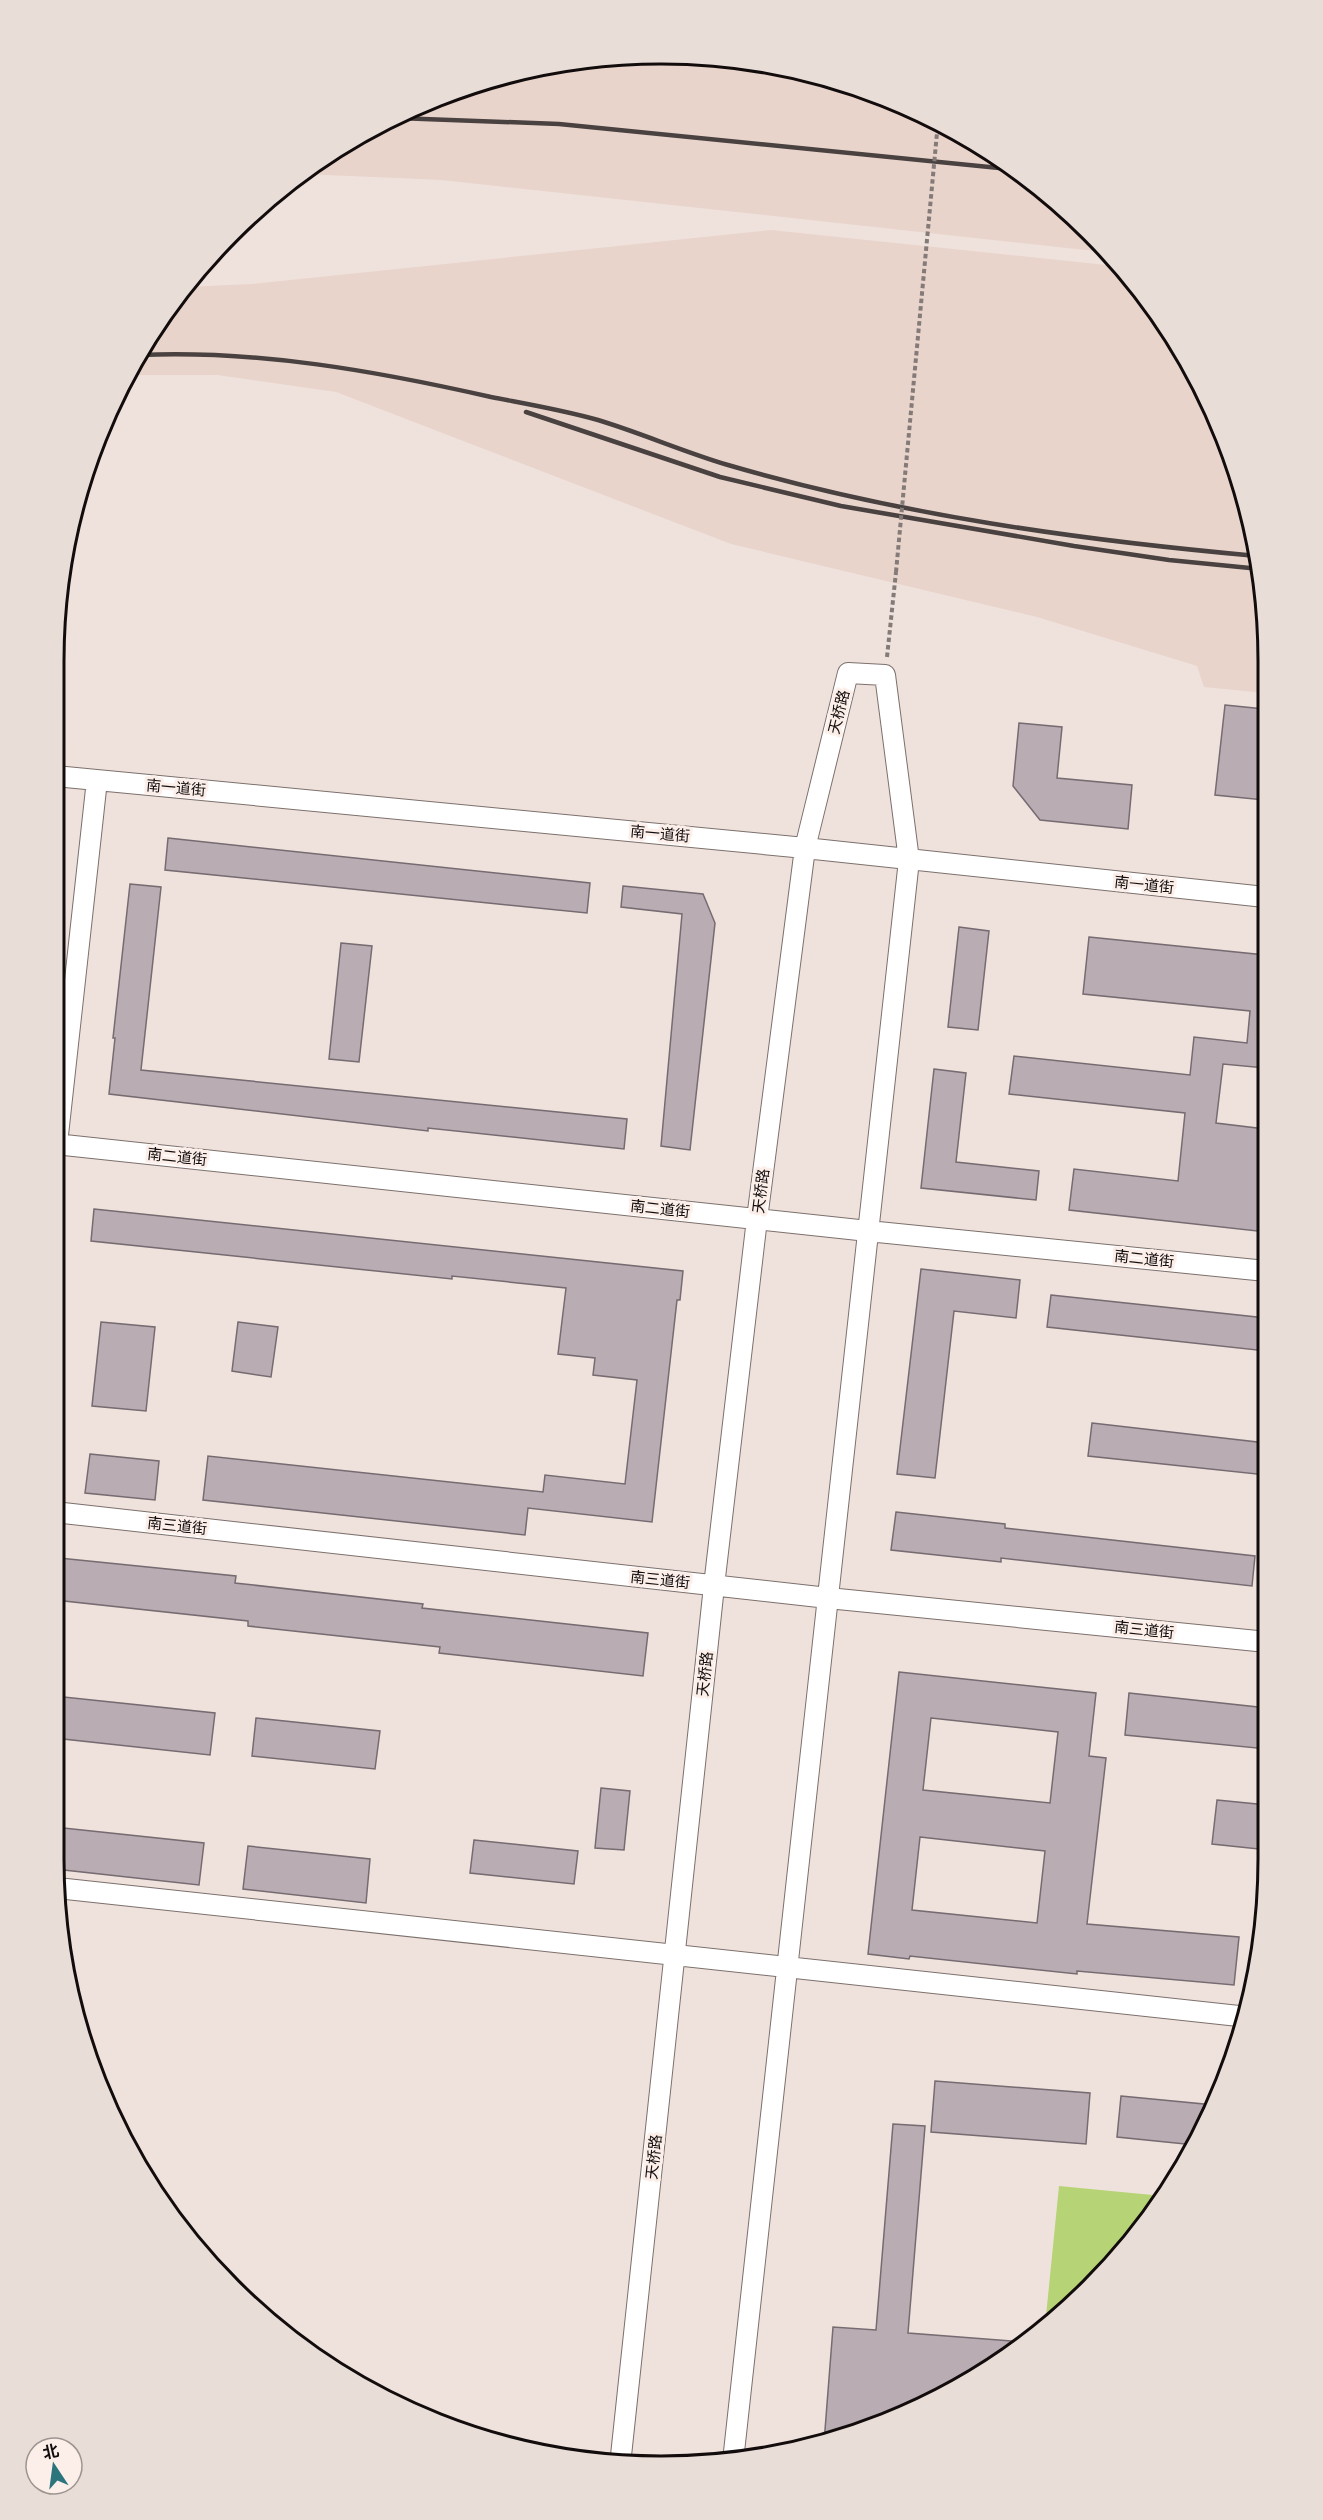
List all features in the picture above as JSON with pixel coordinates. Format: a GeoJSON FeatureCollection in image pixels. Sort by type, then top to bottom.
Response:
{"type":"FeatureCollection","features":[{"type":"Feature","properties":{"kind":"street","name":"天桥路"},"geometry":{"type":"LineString","coordinates":[[621,2454],[714,1586],[757,1219],[805,848],[848,673],[885,675]]}},
{"type":"Feature","properties":{"kind":"street"},"geometry":{"type":"LineString","coordinates":[[734,2451],[909,860],[885,675]]}},
{"type":"Feature","properties":{"kind":"street","name":"南一道街"},"geometry":{"type":"LineString","coordinates":[[64,777],[805,848],[1258,896]]}},
{"type":"Feature","properties":{"kind":"street"},"geometry":{"type":"LineString","coordinates":[[64,1073],[97,780]]}},
{"type":"Feature","properties":{"kind":"street","name":"南二道街"},"geometry":{"type":"LineString","coordinates":[[64,1145],[1258,1270]]}},
{"type":"Feature","properties":{"kind":"street","name":"南三道街"},"geometry":{"type":"LineString","coordinates":[[64,1513],[714,1586],[1258,1641]]}},
{"type":"Feature","properties":{"kind":"street"},"geometry":{"type":"LineString","coordinates":[[66,1889],[676,1957],[1237,2016]]}},
{"type":"Feature","properties":{"kind":"path"},"geometry":{"type":"LineString","coordinates":[[885,675],[937,132]]}},
{"type":"Feature","properties":{"kind":"shaded area"},"geometry":{"type":"Polygon","coordinates":[[[662,64],[739,70],[778,76],[853,96],[926,126],[960,144],[1025,188],[1095,251],[441,180],[317,175],[363,144],[397,126],[470,96],[507,85],[545,76],[622,66],[662,64]]]}},
{"type":"Feature","properties":{"kind":"shaded area"},"geometry":{"type":"Polygon","coordinates":[[[771,230],[1107,265],[1135,298],[1179,363],[1197,397],[1227,470],[1247,545],[1253,584],[1257,622],[1258,692],[1204,687],[1197,666],[1037,617],[731,544],[336,392],[217,375],[138,375],[165,330],[198,286],[252,284],[771,230]]]}},
{"type":"Feature","properties":{"kind":"green space"},"geometry":{"type":"Polygon","coordinates":[[[1059,2186],[1154,2195],[1135,2222],[1084,2281],[1046,2314],[1059,2186]]]}},
{"type":"Feature","properties":{"kind":"building"},"geometry":{"type":"Polygon","coordinates":[[[1225,705],[1258,708],[1258,799],[1215,795],[1225,705]]]}},
{"type":"Feature","properties":{"kind":"building"},"geometry":{"type":"Polygon","coordinates":[[[1019,723],[1062,727],[1057,778],[1132,785],[1128,829],[1040,820],[1013,786],[1019,723]]]}},
{"type":"Feature","properties":{"kind":"building"},"geometry":{"type":"Polygon","coordinates":[[[168,838],[590,883],[587,913],[165,870],[168,838]]]}},
{"type":"Feature","properties":{"kind":"building"},"geometry":{"type":"Polygon","coordinates":[[[130,884],[161,887],[141,1070],[627,1119],[624,1149],[428,1128],[428,1131],[109,1094],[130,884]]]}},
{"type":"Feature","properties":{"kind":"building"},"geometry":{"type":"Polygon","coordinates":[[[623,886],[703,894],[715,923],[690,1150],[661,1146],[682,914],[621,907],[623,886]]]}},
{"type":"Feature","properties":{"kind":"building"},"geometry":{"type":"Polygon","coordinates":[[[959,927],[989,931],[978,1030],[948,1027],[959,927]]]}},
{"type":"Feature","properties":{"kind":"building"},"geometry":{"type":"Polygon","coordinates":[[[1089,937],[1258,954],[1258,1067],[1223,1064],[1216,1123],[1258,1128],[1258,1231],[1069,1210],[1074,1169],[1178,1181],[1185,1113],[1009,1094],[1014,1056],[1190,1075],[1194,1037],[1247,1043],[1250,1011],[1083,994],[1089,937]]]}},
{"type":"Feature","properties":{"kind":"building"},"geometry":{"type":"Polygon","coordinates":[[[341,943],[372,946],[359,1062],[329,1059],[341,943]]]}},
{"type":"Feature","properties":{"kind":"building"},"geometry":{"type":"Polygon","coordinates":[[[934,1069],[966,1073],[956,1162],[1039,1171],[1036,1200],[921,1188],[934,1069]]]}},
{"type":"Feature","properties":{"kind":"building"},"geometry":{"type":"Polygon","coordinates":[[[94,1209],[683,1271],[680,1300],[677,1300],[652,1522],[528,1508],[525,1535],[203,1500],[208,1456],[543,1492],[545,1475],[625,1484],[637,1380],[593,1375],[595,1358],[558,1354],[566,1288],[452,1276],[452,1279],[91,1241],[94,1209]]]}},
{"type":"Feature","properties":{"kind":"building"},"geometry":{"type":"Polygon","coordinates":[[[921,1269],[1020,1280],[1016,1318],[954,1311],[935,1478],[897,1474],[921,1269]]]}},
{"type":"Feature","properties":{"kind":"building"},"geometry":{"type":"Polygon","coordinates":[[[1051,1295],[1258,1317],[1258,1350],[1047,1327],[1051,1295]]]}},
{"type":"Feature","properties":{"kind":"building"},"geometry":{"type":"Polygon","coordinates":[[[101,1322],[155,1327],[146,1411],[92,1406],[101,1322]]]}},
{"type":"Feature","properties":{"kind":"building"},"geometry":{"type":"Polygon","coordinates":[[[238,1322],[278,1327],[271,1377],[232,1371],[238,1322]]]}},
{"type":"Feature","properties":{"kind":"building"},"geometry":{"type":"Polygon","coordinates":[[[1092,1423],[1258,1442],[1258,1474],[1088,1456],[1092,1423]]]}},
{"type":"Feature","properties":{"kind":"building"},"geometry":{"type":"Polygon","coordinates":[[[90,1454],[159,1461],[155,1500],[85,1493],[90,1454]]]}},
{"type":"Feature","properties":{"kind":"building"},"geometry":{"type":"Polygon","coordinates":[[[896,1512],[1005,1524],[1005,1528],[1255,1556],[1252,1586],[1001,1558],[1001,1562],[891,1550],[896,1512]]]}},
{"type":"Feature","properties":{"kind":"building"},"geometry":{"type":"Polygon","coordinates":[[[64,1559],[236,1576],[235,1583],[423,1604],[422,1608],[648,1633],[643,1676],[439,1653],[440,1647],[248,1626],[248,1621],[64,1601],[64,1559]]]}},
{"type":"Feature","properties":{"kind":"building"},"geometry":{"type":"Polygon","coordinates":[[[899,1672],[1096,1693],[1089,1756],[1106,1758],[1087,1924],[1239,1937],[1234,1985],[1077,1971],[1077,1974],[910,1956],[909,1959],[868,1954],[899,1672]],[[931,1718],[923,1790],[1050,1803],[1058,1732],[931,1718]],[[920,1837],[912,1910],[1037,1923],[1045,1851],[920,1837]]]}},
{"type":"Feature","properties":{"kind":"building"},"geometry":{"type":"Polygon","coordinates":[[[1129,1693],[1258,1707],[1258,1748],[1125,1735],[1129,1693]]]}},
{"type":"Feature","properties":{"kind":"building"},"geometry":{"type":"Polygon","coordinates":[[[64,1697],[215,1713],[210,1755],[64,1739],[64,1697]]]}},
{"type":"Feature","properties":{"kind":"building"},"geometry":{"type":"Polygon","coordinates":[[[256,1718],[380,1731],[375,1769],[252,1756],[256,1718]]]}},
{"type":"Feature","properties":{"kind":"building"},"geometry":{"type":"Polygon","coordinates":[[[601,1788],[630,1791],[624,1850],[595,1848],[601,1788]]]}},
{"type":"Feature","properties":{"kind":"building"},"geometry":{"type":"Polygon","coordinates":[[[1217,1800],[1258,1804],[1258,1849],[1212,1844],[1217,1800]]]}},
{"type":"Feature","properties":{"kind":"building"},"geometry":{"type":"Polygon","coordinates":[[[64,1828],[204,1843],[199,1885],[65,1870],[64,1828]]]}},
{"type":"Feature","properties":{"kind":"building"},"geometry":{"type":"Polygon","coordinates":[[[474,1840],[578,1851],[574,1884],[470,1873],[474,1840]]]}},
{"type":"Feature","properties":{"kind":"building"},"geometry":{"type":"Polygon","coordinates":[[[248,1846],[370,1859],[366,1903],[243,1889],[248,1846]]]}},
{"type":"Feature","properties":{"kind":"building"},"geometry":{"type":"Polygon","coordinates":[[[935,2081],[1090,2093],[1086,2144],[931,2132],[935,2081]]]}},
{"type":"Feature","properties":{"kind":"building"},"geometry":{"type":"Polygon","coordinates":[[[1121,2096],[1205,2104],[1186,2144],[1117,2137],[1121,2096]]]}},
{"type":"Feature","properties":{"kind":"building"},"geometry":{"type":"Polygon","coordinates":[[[893,2124],[925,2126],[908,2333],[1012,2341],[960,2376],[926,2394],[890,2410],[825,2432],[833,2327],[876,2330],[893,2124]]]}},
{"type":"Feature","properties":{"kind":"railway"},"geometry":{"type":"LineString","coordinates":[[414,119],[559,124],[997,168]]}},
{"type":"Feature","properties":{"kind":"railway"},"geometry":{"type":"LineString","coordinates":[[149,355],[185,354],[273,359],[361,371],[585,416],[728,465],[793,483],[924,512],[1123,542],[1249,555]]}},
{"type":"Feature","properties":{"kind":"railway"},"geometry":{"type":"LineString","coordinates":[[526,412],[720,477],[841,506],[1074,546],[1169,560],[1251,568]]}}]}
